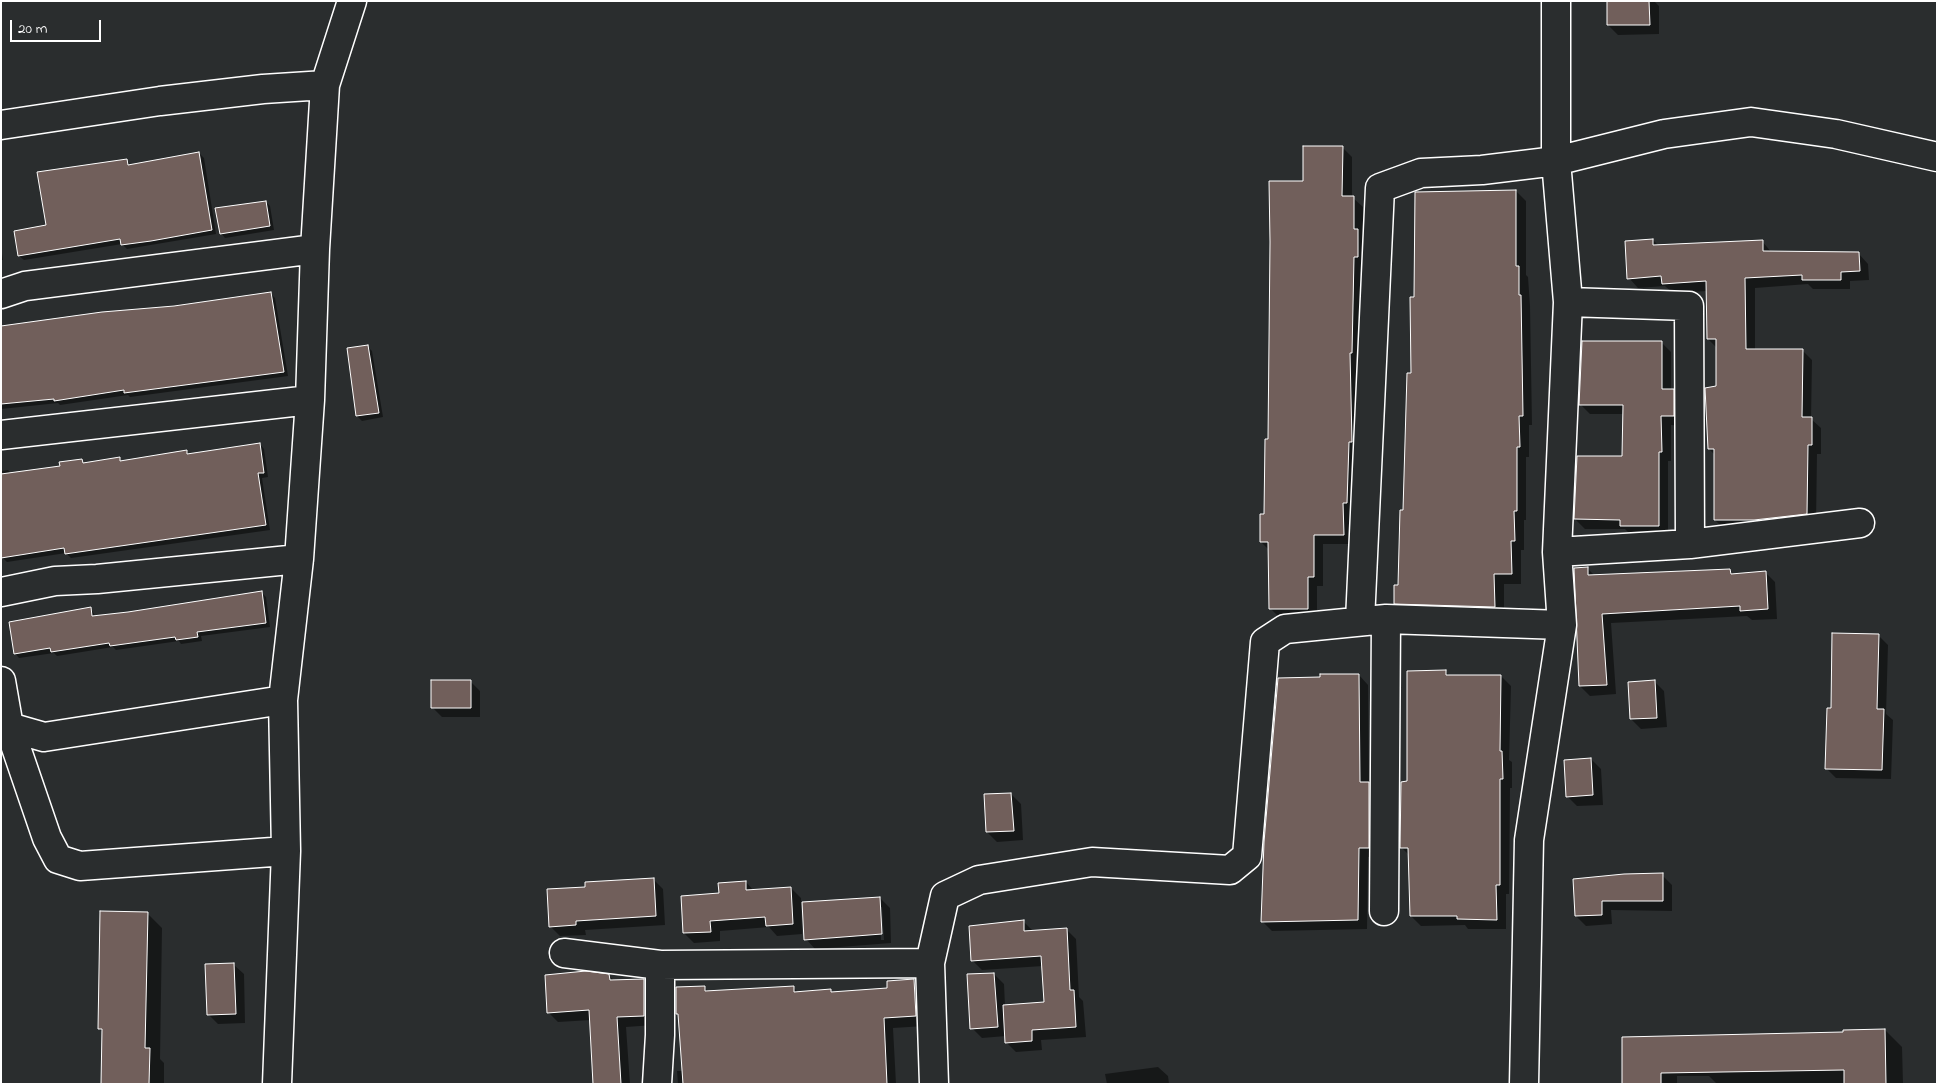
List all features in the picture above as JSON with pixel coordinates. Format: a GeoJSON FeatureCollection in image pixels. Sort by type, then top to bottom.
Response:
{"type":"FeatureCollection","features":[{"type":"Feature","properties":{"kind":"street"},"geometry":{"type":"LineString","coordinates":[[277,1084],[286,851],[283,700],[299,559],[310,400],[315,249],[325,84],[352,1]]}},
{"type":"Feature","properties":{"kind":"street"},"geometry":{"type":"LineString","coordinates":[[1524,1084],[1530,840],[1562,625],[1557,552],[1568,302],[1556,161],[1556,1]]}},
{"type":"Feature","properties":{"kind":"street"},"geometry":{"type":"LineString","coordinates":[[1,125],[160,101],[325,84]]}},
{"type":"Feature","properties":{"kind":"street"},"geometry":{"type":"LineString","coordinates":[[1384,911],[1373,620],[1380,188],[1421,173],[1482,170],[1556,161],[1664,134],[1751,122],[1836,134],[1937,157]]}},
{"type":"Feature","properties":{"kind":"street"},"geometry":{"type":"LineString","coordinates":[[1,294],[25,286],[315,249]]}},
{"type":"Feature","properties":{"kind":"street"},"geometry":{"type":"LineString","coordinates":[[1568,302],[1689,306],[1690,544]]}},
{"type":"Feature","properties":{"kind":"street"},"geometry":{"type":"LineString","coordinates":[[1,434],[310,400]]}},
{"type":"Feature","properties":{"kind":"street"},"geometry":{"type":"LineString","coordinates":[[1557,552],[1690,544],[1860,523]]}},
{"type":"Feature","properties":{"kind":"street"},"geometry":{"type":"LineString","coordinates":[[1,592],[55,581],[97,580],[299,559]]}},
{"type":"Feature","properties":{"kind":"street"},"geometry":{"type":"LineString","coordinates":[[934,1084],[930,963],[945,896],[978,880],[1092,862],[1230,870],[1246,856],[1265,642],[1285,629],[1373,620],[1562,625]]}},
{"type":"Feature","properties":{"kind":"street"},"geometry":{"type":"LineString","coordinates":[[1,681],[8,727],[47,838],[58,859],[80,866],[286,851]]}},
{"type":"Feature","properties":{"kind":"street"},"geometry":{"type":"LineString","coordinates":[[8,727],[44,737],[283,700]]}},
{"type":"Feature","properties":{"kind":"street"},"geometry":{"type":"LineString","coordinates":[[564,953],[660,965],[930,963]]}},
{"type":"Feature","properties":{"kind":"street"},"geometry":{"type":"LineString","coordinates":[[657,1084],[660,1035],[660,965]]}},
{"type":"Feature","properties":{"kind":"building"},"geometry":{"type":"Polygon","coordinates":[[[1607,1],[1649,1],[1650,25],[1607,25],[1607,1]]]}},
{"type":"Feature","properties":{"kind":"building"},"geometry":{"type":"Polygon","coordinates":[[[1303,146],[1343,146],[1342,196],[1354,196],[1354,229],[1358,229],[1358,257],[1354,257],[1352,353],[1350,353],[1352,442],[1349,442],[1347,503],[1343,503],[1344,535],[1314,535],[1314,577],[1308,577],[1308,609],[1269,609],[1268,542],[1260,542],[1260,514],[1264,514],[1265,439],[1268,439],[1269,181],[1303,181],[1303,146]]]}},
{"type":"Feature","properties":{"kind":"building"},"geometry":{"type":"Polygon","coordinates":[[[199,152],[212,230],[121,245],[120,239],[18,256],[14,231],[46,225],[37,172],[127,159],[128,165],[199,152]]]}},
{"type":"Feature","properties":{"kind":"building"},"geometry":{"type":"Polygon","coordinates":[[[1516,190],[1516,266],[1519,266],[1519,295],[1521,295],[1523,416],[1519,416],[1520,447],[1517,447],[1517,511],[1514,511],[1515,541],[1511,541],[1512,574],[1494,574],[1495,607],[1394,604],[1394,585],[1398,585],[1400,510],[1403,510],[1407,373],[1411,373],[1410,297],[1414,297],[1415,192],[1516,190]]]}},
{"type":"Feature","properties":{"kind":"building"},"geometry":{"type":"Polygon","coordinates":[[[266,201],[270,226],[220,234],[215,208],[266,201]]]}},
{"type":"Feature","properties":{"kind":"building"},"geometry":{"type":"Polygon","coordinates":[[[1653,239],[1653,245],[1763,240],[1763,251],[1859,252],[1860,271],[1841,272],[1841,280],[1802,280],[1802,275],[1745,278],[1746,349],[1803,349],[1802,417],[1812,417],[1812,445],[1808,445],[1807,514],[1754,520],[1714,520],[1714,449],[1708,449],[1705,388],[1716,386],[1716,339],[1707,339],[1706,281],[1662,284],[1661,276],[1627,279],[1625,241],[1653,239]]]}},
{"type":"Feature","properties":{"kind":"building"},"geometry":{"type":"Polygon","coordinates":[[[271,292],[284,372],[124,393],[124,390],[54,401],[54,399],[1,404],[1,326],[102,312],[174,306],[271,292]]]}},
{"type":"Feature","properties":{"kind":"building"},"geometry":{"type":"Polygon","coordinates":[[[1582,341],[1662,341],[1662,389],[1674,389],[1674,416],[1661,416],[1662,452],[1659,452],[1659,526],[1620,526],[1620,520],[1574,519],[1577,456],[1622,456],[1623,405],[1579,405],[1582,341]]]}},
{"type":"Feature","properties":{"kind":"building"},"geometry":{"type":"Polygon","coordinates":[[[368,345],[379,413],[356,416],[347,348],[368,345]]]}},
{"type":"Feature","properties":{"kind":"building"},"geometry":{"type":"Polygon","coordinates":[[[260,443],[264,473],[258,473],[266,525],[65,554],[64,548],[1,558],[1,474],[60,466],[59,462],[82,459],[83,463],[120,457],[120,461],[187,450],[187,454],[260,443]]]}},
{"type":"Feature","properties":{"kind":"building"},"geometry":{"type":"Polygon","coordinates":[[[1588,567],[1588,575],[1730,569],[1731,574],[1766,571],[1768,609],[1740,611],[1740,606],[1602,614],[1607,685],[1579,686],[1574,568],[1588,567]]]}},
{"type":"Feature","properties":{"kind":"building"},"geometry":{"type":"Polygon","coordinates":[[[262,591],[266,623],[197,632],[198,637],[176,640],[175,637],[110,646],[109,643],[51,652],[50,648],[14,654],[9,622],[91,607],[92,616],[262,591]]]}},
{"type":"Feature","properties":{"kind":"building"},"geometry":{"type":"Polygon","coordinates":[[[1832,633],[1879,634],[1877,709],[1884,709],[1882,770],[1825,769],[1827,708],[1831,708],[1832,633]]]}},
{"type":"Feature","properties":{"kind":"building"},"geometry":{"type":"Polygon","coordinates":[[[1446,670],[1446,675],[1501,675],[1500,751],[1502,751],[1503,779],[1500,779],[1500,885],[1496,885],[1497,920],[1457,919],[1457,916],[1410,916],[1408,848],[1400,848],[1401,782],[1407,781],[1407,671],[1446,670]]]}},
{"type":"Feature","properties":{"kind":"building"},"geometry":{"type":"Polygon","coordinates":[[[1320,674],[1359,674],[1360,782],[1369,782],[1369,848],[1359,848],[1358,920],[1261,922],[1264,842],[1278,678],[1320,677],[1320,674]]]}},
{"type":"Feature","properties":{"kind":"building"},"geometry":{"type":"Polygon","coordinates":[[[431,680],[471,680],[471,708],[431,708],[431,680]]]}},
{"type":"Feature","properties":{"kind":"building"},"geometry":{"type":"Polygon","coordinates":[[[1655,680],[1657,718],[1630,719],[1628,682],[1655,680]]]}},
{"type":"Feature","properties":{"kind":"building"},"geometry":{"type":"Polygon","coordinates":[[[1591,758],[1593,795],[1566,797],[1564,760],[1591,758]]]}},
{"type":"Feature","properties":{"kind":"building"},"geometry":{"type":"Polygon","coordinates":[[[1011,793],[1014,831],[986,832],[984,794],[1011,793]]]}},
{"type":"Feature","properties":{"kind":"building"},"geometry":{"type":"Polygon","coordinates":[[[1663,873],[1663,901],[1602,901],[1602,915],[1575,916],[1573,879],[1624,874],[1663,873]]]}},
{"type":"Feature","properties":{"kind":"building"},"geometry":{"type":"Polygon","coordinates":[[[654,878],[656,916],[576,921],[576,925],[549,927],[547,889],[585,887],[585,882],[654,878]]]}},
{"type":"Feature","properties":{"kind":"building"},"geometry":{"type":"Polygon","coordinates":[[[746,881],[746,890],[791,887],[793,924],[766,926],[765,917],[710,921],[711,932],[683,933],[681,896],[719,893],[718,883],[746,881]]]}},
{"type":"Feature","properties":{"kind":"building"},"geometry":{"type":"Polygon","coordinates":[[[880,897],[882,934],[804,940],[802,902],[880,897]]]}},
{"type":"Feature","properties":{"kind":"building"},"geometry":{"type":"Polygon","coordinates":[[[100,911],[148,912],[145,1048],[150,1048],[149,1084],[101,1084],[102,1029],[98,1029],[100,911]]]}},
{"type":"Feature","properties":{"kind":"building"},"geometry":{"type":"Polygon","coordinates":[[[1024,920],[1024,931],[1067,928],[1070,990],[1074,990],[1076,1027],[1032,1030],[1032,1041],[1005,1043],[1003,1005],[1044,1002],[1041,956],[971,961],[969,926],[1024,920]]]}},
{"type":"Feature","properties":{"kind":"building"},"geometry":{"type":"Polygon","coordinates":[[[234,963],[236,1014],[207,1015],[205,964],[234,963]]]}},
{"type":"Feature","properties":{"kind":"building"},"geometry":{"type":"Polygon","coordinates":[[[586,971],[609,974],[610,980],[644,979],[644,1016],[617,1017],[621,1084],[593,1084],[589,1010],[547,1013],[545,975],[586,971]]]}},
{"type":"Feature","properties":{"kind":"building"},"geometry":{"type":"Polygon","coordinates":[[[994,973],[998,1027],[970,1029],[967,974],[994,973]]]}},
{"type":"Feature","properties":{"kind":"building"},"geometry":{"type":"Polygon","coordinates":[[[914,979],[916,1016],[884,1018],[887,1084],[683,1084],[678,1014],[676,1014],[676,987],[705,986],[705,991],[794,986],[794,992],[831,989],[831,992],[887,988],[887,981],[914,979]]]}},
{"type":"Feature","properties":{"kind":"building"},"geometry":{"type":"Polygon","coordinates":[[[1885,1029],[1886,1084],[1844,1084],[1844,1070],[1661,1073],[1661,1084],[1622,1084],[1622,1037],[1843,1032],[1843,1030],[1885,1029]]]}}]}
